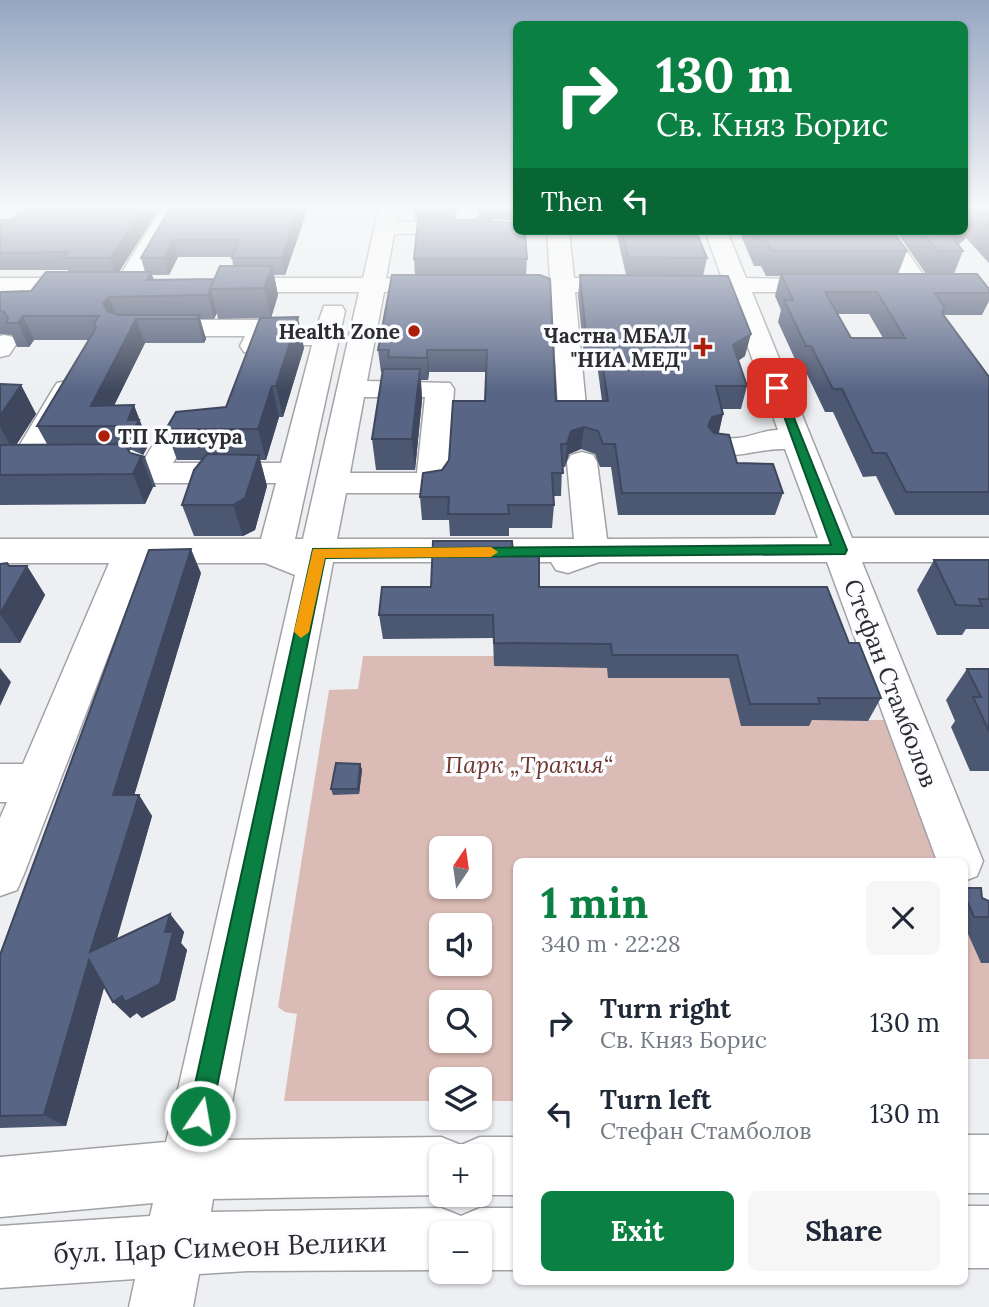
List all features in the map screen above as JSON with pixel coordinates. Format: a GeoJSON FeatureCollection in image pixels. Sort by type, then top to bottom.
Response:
{"type":"FeatureCollection","features":[{"type":"Feature","properties":{"kind":"street"},"geometry":{"type":"LineString","coordinates":[[126,285],[136,269]]}},
{"type":"Feature","properties":{"kind":"street"},"geometry":{"type":"LineString","coordinates":[[161,1307],[303,559],[332,483],[351,389],[361,281],[366,269]]}},
{"type":"Feature","properties":{"kind":"street"},"geometry":{"type":"LineString","coordinates":[[562,269],[572,406]]}},
{"type":"Feature","properties":{"kind":"street","name":"Стефан Стамболов"},"geometry":{"type":"LineString","coordinates":[[731,269],[959,858]]}},
{"type":"Feature","properties":{"kind":"street"},"geometry":{"type":"LineString","coordinates":[[908,269],[919,286]]}},
{"type":"Feature","properties":{"kind":"street"},"geometry":{"type":"LineString","coordinates":[[303,559],[294,473],[339,288],[361,281]]}},
{"type":"Feature","properties":{"kind":"street"},"geometry":{"type":"LineString","coordinates":[[196,285],[361,281],[413,285]]}},
{"type":"Feature","properties":{"kind":"street"},"geometry":{"type":"LineString","coordinates":[[0,285],[154,285]]}},
{"type":"Feature","properties":{"kind":"street"},"geometry":{"type":"LineString","coordinates":[[481,285],[854,285]]}},
{"type":"Feature","properties":{"kind":"street"},"geometry":{"type":"LineString","coordinates":[[893,285],[947,286]]}},
{"type":"Feature","properties":{"kind":"street"},"geometry":{"type":"LineString","coordinates":[[281,328],[290,300]]}},
{"type":"Feature","properties":{"kind":"street"},"geometry":{"type":"LineString","coordinates":[[127,328],[281,328],[328,332]]}},
{"type":"Feature","properties":{"kind":"street"},"geometry":{"type":"LineString","coordinates":[[245,366],[254,341],[328,332]]}},
{"type":"Feature","properties":{"kind":"street"},"geometry":{"type":"LineString","coordinates":[[25,463],[78,370]]}},
{"type":"Feature","properties":{"kind":"street"},"geometry":{"type":"LineString","coordinates":[[332,483],[432,483],[440,389],[351,389]]}},
{"type":"Feature","properties":{"kind":"street"},"geometry":{"type":"LineString","coordinates":[[24,400],[61,400]]}},
{"type":"Feature","properties":{"kind":"street"},"geometry":{"type":"LineString","coordinates":[[231,403],[221,428],[185,428],[172,435],[154,472],[294,473]]}},
{"type":"Feature","properties":{"kind":"street"},"geometry":{"type":"LineString","coordinates":[[720,447],[746,447],[765,439],[797,440]]}},
{"type":"Feature","properties":{"kind":"street"},"geometry":{"type":"LineString","coordinates":[[582,462],[592,552]]}},
{"type":"Feature","properties":{"kind":"street"},"geometry":{"type":"LineString","coordinates":[[0,551],[303,559],[388,552],[989,550]]}},
{"type":"Feature","properties":{"kind":"street"},"geometry":{"type":"LineString","coordinates":[[388,552],[435,570]]}},
{"type":"Feature","properties":{"kind":"street"},"geometry":{"type":"LineString","coordinates":[[512,571],[548,568],[592,552]]}},
{"type":"Feature","properties":{"kind":"street"},"geometry":{"type":"LineString","coordinates":[[0,874],[18,783],[130,553]]}},
{"type":"Feature","properties":{"kind":"street"},"geometry":{"type":"LineString","coordinates":[[968,1164],[989,1164]]}},
{"type":"Feature","properties":{"kind":"street"},"geometry":{"type":"LineString","coordinates":[[0,1187],[188,1170],[429,1166]]}},
{"type":"Feature","properties":{"kind":"street"},"geometry":{"type":"LineString","coordinates":[[492,1166],[513,1166]]}},
{"type":"Feature","properties":{"kind":"street"},"geometry":{"type":"LineString","coordinates":[[968,1237],[989,1237]]}},
{"type":"Feature","properties":{"kind":"street","name":"бул. Цар Симеон Велики"},"geometry":{"type":"LineString","coordinates":[[0,1257],[173,1244],[429,1239]]}},
{"type":"Feature","properties":{"kind":"street"},"geometry":{"type":"LineString","coordinates":[[492,1239],[513,1239]]}},
{"type":"Feature","properties":{"kind":"green space","name":"Парк „Тракия“"},"geometry":{"type":"Polygon","coordinates":[[[363,656],[494,656],[607,668],[609,678],[729,678],[743,726],[808,726],[807,720],[885,720],[935,858],[513,858],[513,1101],[492,1101],[492,1067],[429,1067],[429,1101],[284,1101],[297,1014],[285,1012],[278,1007],[329,690],[358,689],[363,656]]]}},
{"type":"Feature","properties":{"kind":"green space"},"geometry":{"type":"Polygon","coordinates":[[[968,908],[989,917],[989,1059],[968,1059],[968,908]]]}},
{"type":"Feature","properties":{"kind":"building"},"geometry":{"type":"Polygon","coordinates":[[[219,269],[271,269],[264,288],[210,289],[219,269]]]}},
{"type":"Feature","properties":{"kind":"building"},"geometry":{"type":"Polygon","coordinates":[[[46,272],[151,272],[147,280],[214,279],[208,295],[109,297],[103,303],[107,311],[118,315],[199,315],[197,319],[136,319],[91,406],[134,405],[128,420],[139,420],[133,431],[122,426],[37,426],[96,328],[94,323],[99,316],[23,316],[18,323],[6,323],[8,318],[0,311],[0,292],[31,291],[46,272]]]}},
{"type":"Feature","properties":{"kind":"building"},"geometry":{"type":"Polygon","coordinates":[[[781,274],[977,274],[989,289],[989,293],[935,293],[944,307],[942,313],[989,377],[989,492],[906,492],[886,453],[873,453],[842,389],[833,389],[811,346],[806,346],[784,300],[793,300],[781,274]],[[825,292],[851,338],[905,338],[877,292],[825,292]]]}},
{"type":"Feature","properties":{"kind":"building"},"geometry":{"type":"Polygon","coordinates":[[[392,275],[540,275],[550,279],[556,401],[608,401],[598,335],[586,335],[580,275],[728,276],[751,334],[733,345],[747,386],[716,386],[723,414],[712,417],[708,426],[714,433],[729,435],[737,463],[773,464],[783,493],[622,493],[615,444],[603,444],[598,431],[584,427],[571,431],[567,444],[561,444],[563,473],[552,473],[554,505],[508,505],[509,514],[448,514],[449,497],[420,497],[423,473],[442,470],[449,460],[453,401],[485,401],[487,350],[427,350],[427,358],[388,357],[389,350],[378,350],[392,275]]]}},
{"type":"Feature","properties":{"kind":"building"},"geometry":{"type":"Polygon","coordinates":[[[298,317],[276,386],[272,386],[258,429],[166,429],[176,412],[226,407],[260,318],[298,317]]]}},
{"type":"Feature","properties":{"kind":"building"},"geometry":{"type":"Polygon","coordinates":[[[383,369],[420,369],[412,439],[372,439],[383,369]]]}},
{"type":"Feature","properties":{"kind":"building"},"geometry":{"type":"Polygon","coordinates":[[[0,384],[21,385],[0,416],[0,384]]]}},
{"type":"Feature","properties":{"kind":"building"},"geometry":{"type":"Polygon","coordinates":[[[125,444],[130,453],[145,457],[141,457],[133,474],[0,475],[0,445],[125,444]]]}},
{"type":"Feature","properties":{"kind":"building"},"geometry":{"type":"Polygon","coordinates":[[[207,454],[259,455],[245,498],[233,505],[182,505],[194,470],[207,454]]]}},
{"type":"Feature","properties":{"kind":"building"},"geometry":{"type":"Polygon","coordinates":[[[433,541],[512,541],[513,552],[530,551],[539,557],[539,587],[827,587],[849,643],[859,643],[881,698],[818,698],[820,704],[750,704],[737,655],[612,655],[611,644],[494,643],[493,615],[379,615],[382,587],[431,587],[433,541]]]}},
{"type":"Feature","properties":{"kind":"building"},"geometry":{"type":"Polygon","coordinates":[[[191,549],[113,795],[139,795],[90,952],[170,914],[165,932],[173,932],[160,984],[125,1002],[122,996],[113,1002],[89,960],[44,1115],[0,1116],[0,955],[149,550],[191,549]]]}},
{"type":"Feature","properties":{"kind":"building"},"geometry":{"type":"Polygon","coordinates":[[[934,560],[989,560],[989,599],[979,599],[982,606],[956,605],[934,560]]]}},
{"type":"Feature","properties":{"kind":"building"},"geometry":{"type":"Polygon","coordinates":[[[7,563],[9,566],[27,566],[0,614],[0,564],[7,563]]]}},
{"type":"Feature","properties":{"kind":"building"},"geometry":{"type":"Polygon","coordinates":[[[967,669],[989,669],[989,731],[973,697],[981,697],[967,669]]]}},
{"type":"Feature","properties":{"kind":"building"},"geometry":{"type":"Polygon","coordinates":[[[336,763],[360,764],[358,789],[331,789],[336,763]]]}},
{"type":"Feature","properties":{"kind":"building"},"geometry":{"type":"Polygon","coordinates":[[[968,888],[981,888],[982,898],[989,901],[989,917],[974,917],[968,903],[968,888]]]}},
{"type":"Feature","properties":{"kind":"slow traffic"},"geometry":{"type":"LineString","coordinates":[[301,632],[318,553],[491,552]]}},
{"type":"Feature","properties":{"kind":"place","name":"Health Zone"},"geometry":{"type":"Point","coordinates":[414,331]}},
{"type":"Feature","properties":{"kind":"place","name":"Частна МБАЛ \"НИА МЕД\""},"geometry":{"type":"Point","coordinates":[703,347]}},
{"type":"Feature","properties":{"kind":"place","name":"ТП Клисура"},"geometry":{"type":"Point","coordinates":[104,436]}},
{"type":"Feature","properties":{"kind":"route"},"geometry":{"type":"LineString","coordinates":[[200,1116],[318,553],[839,550],[777,388]]}}]}
